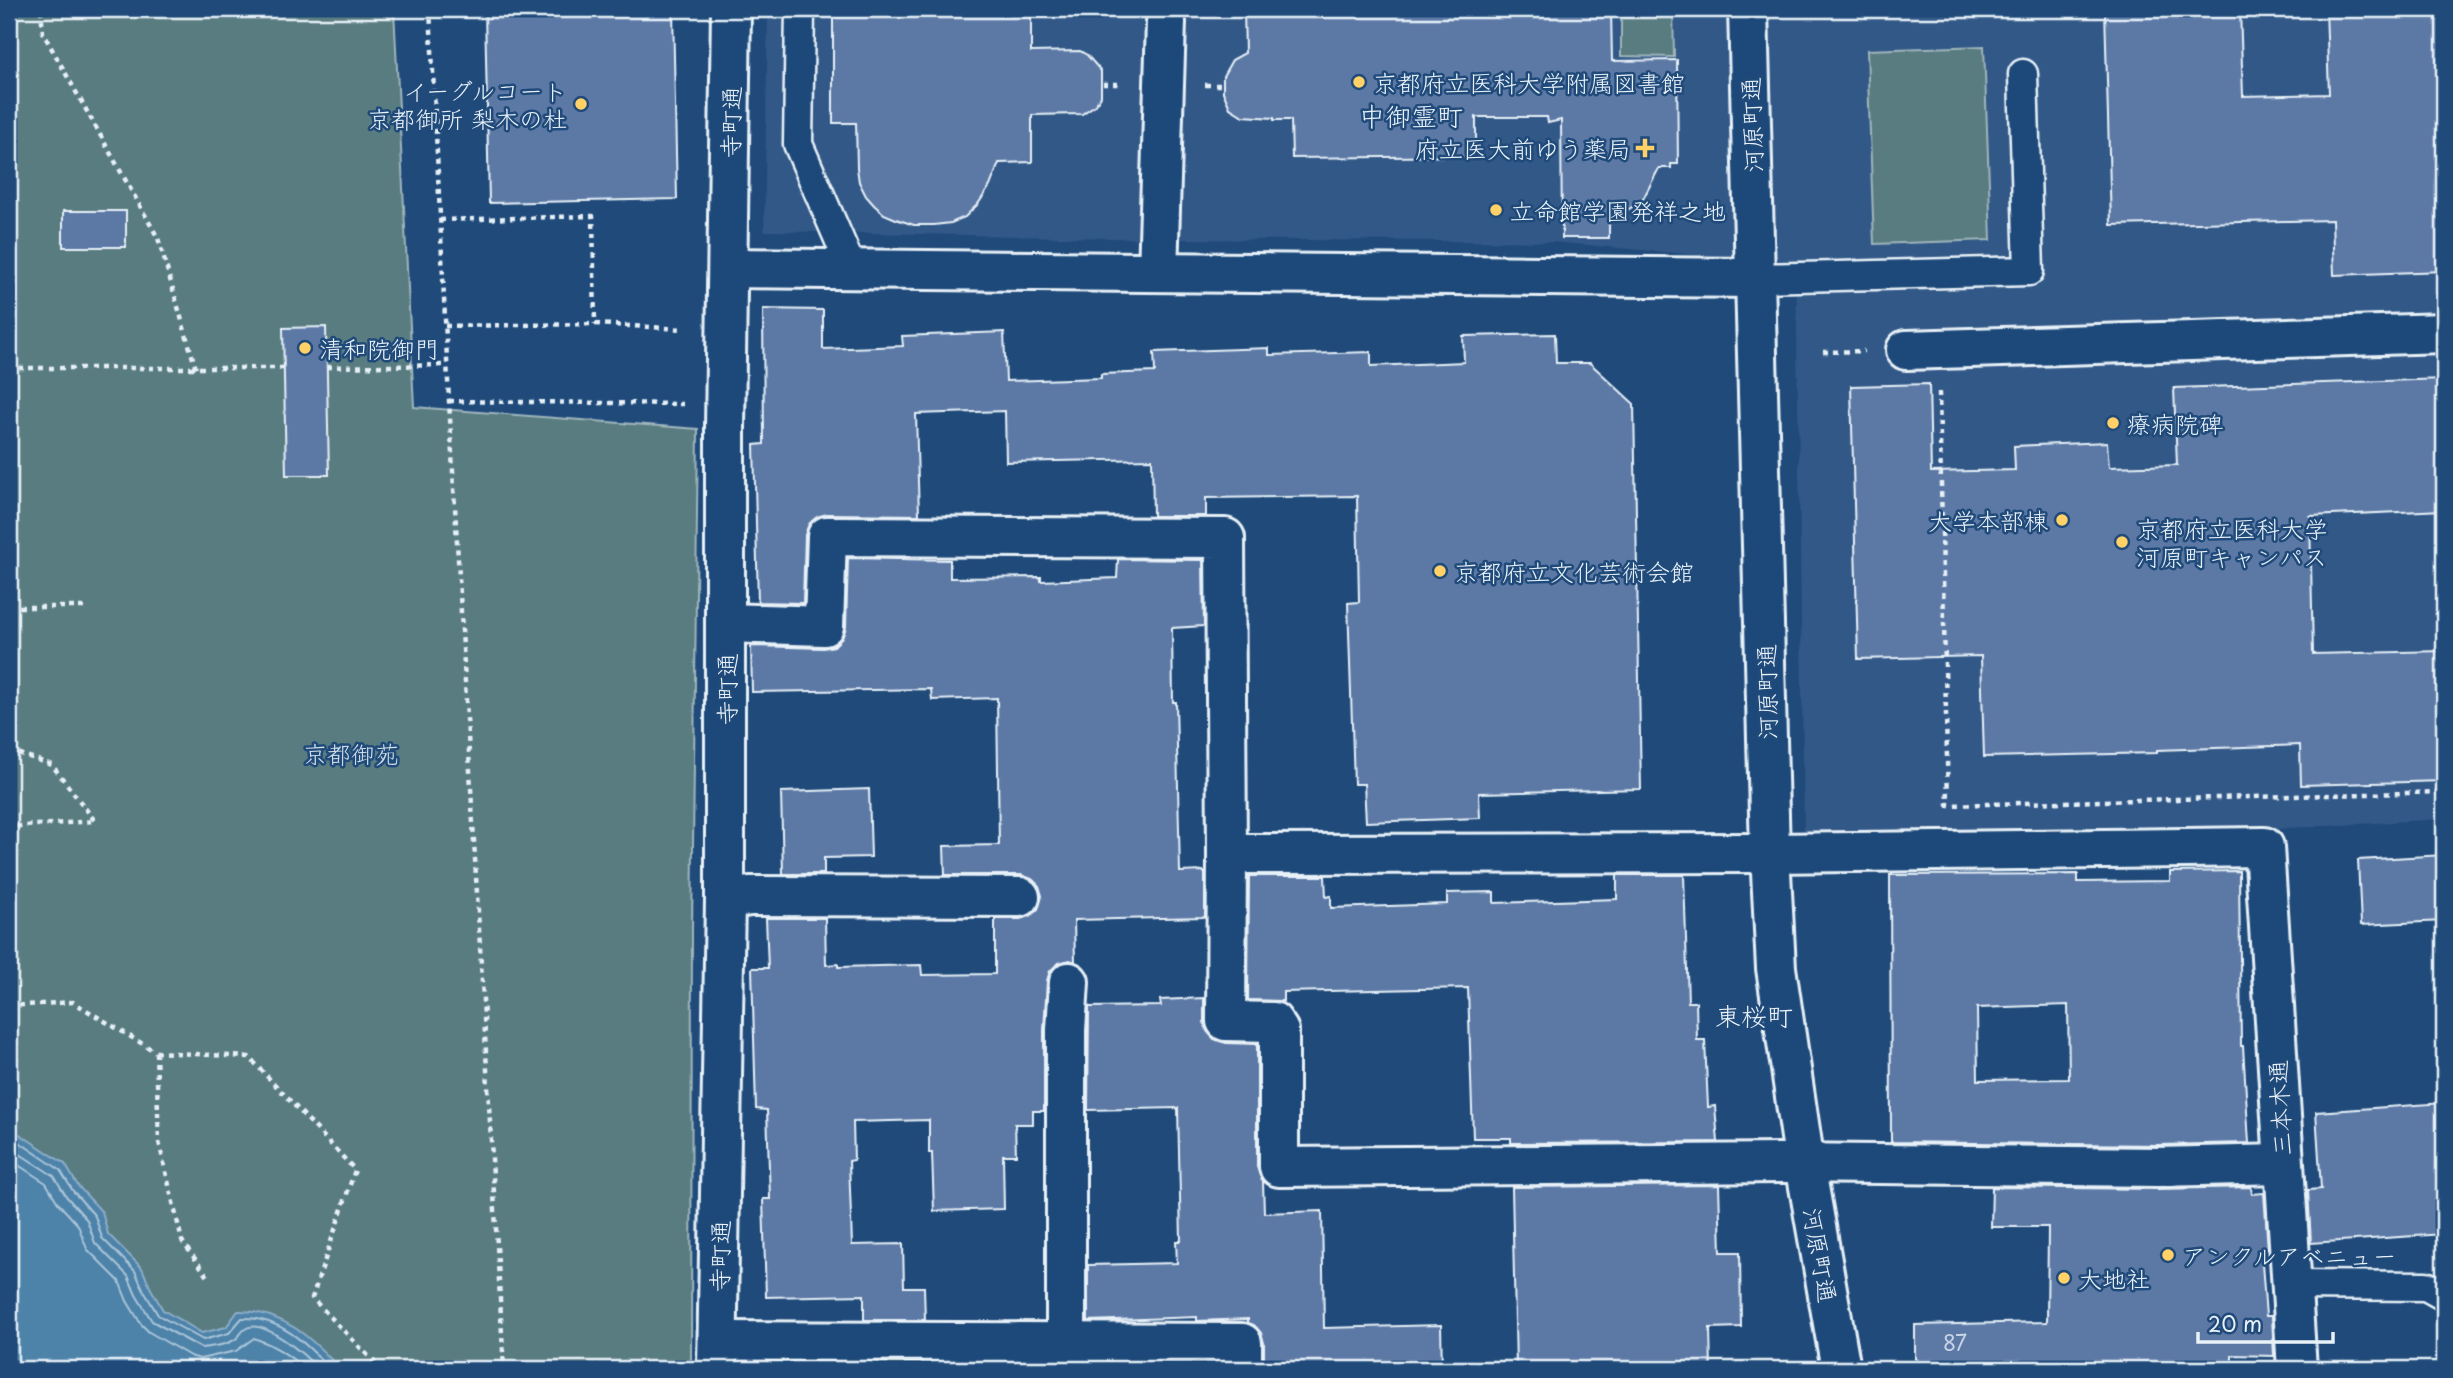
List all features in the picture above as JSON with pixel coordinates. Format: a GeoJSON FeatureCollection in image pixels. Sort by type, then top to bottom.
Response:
{"type":"FeatureCollection","features":[{"type":"Feature","properties":{"kind":"street","name":"寺町通"},"geometry":{"type":"LineString","coordinates":[[718,1355],[725,900],[725,429],[732,9]]}},
{"type":"Feature","properties":{"kind":"street","name":"河原町通"},"geometry":{"type":"LineString","coordinates":[[1748,9],[1770,853],[1776,968],[1805,1164],[1841,1369]]}},
{"type":"Feature","properties":{"kind":"street"},"geometry":{"type":"LineString","coordinates":[[1158,272],[1166,22]]}},
{"type":"Feature","properties":{"kind":"street"},"geometry":{"type":"LineString","coordinates":[[728,268],[1756,278]]}},
{"type":"Feature","properties":{"kind":"street"},"geometry":{"type":"LineString","coordinates":[[1922,349],[2444,333]]}},
{"type":"Feature","properties":{"kind":"street"},"geometry":{"type":"LineString","coordinates":[[726,623],[824,626],[827,536],[1225,537],[1226,1021],[1273,1022],[1279,1031],[1279,1167],[1805,1164],[2158,1167],[2282,1164]]}},
{"type":"Feature","properties":{"kind":"street","name":"三本木通"},"geometry":{"type":"LineString","coordinates":[[1770,853],[2264,847],[2297,1369]]}},
{"type":"Feature","properties":{"kind":"street"},"geometry":{"type":"LineString","coordinates":[[1227,854],[1770,853]]}},
{"type":"Feature","properties":{"kind":"street"},"geometry":{"type":"LineString","coordinates":[[725,900],[750,897],[1020,897]]}},
{"type":"Feature","properties":{"kind":"street"},"geometry":{"type":"LineString","coordinates":[[1066,1341],[1066,1030],[1069,982]]}},
{"type":"Feature","properties":{"kind":"street"},"geometry":{"type":"LineString","coordinates":[[718,1355],[1066,1341],[1242,1343],[1242,1369]]}},
{"type":"Feature","properties":{"kind":"lane"},"geometry":{"type":"LineString","coordinates":[[800,9],[798,144],[852,269]]}},
{"type":"Feature","properties":{"kind":"lane"},"geometry":{"type":"LineString","coordinates":[[1756,278],[2029,271],[2023,74]]}},
{"type":"Feature","properties":{"kind":"lane"},"geometry":{"type":"LineString","coordinates":[[2291,1285],[2426,1286],[2444,1296]]}},
{"type":"Feature","properties":{"kind":"path"},"geometry":{"type":"LineString","coordinates":[[41,9],[43,33],[158,238],[196,369]]}},
{"type":"Feature","properties":{"kind":"path"},"geometry":{"type":"LineString","coordinates":[[430,9],[447,365],[504,1369]]}},
{"type":"Feature","properties":{"kind":"path"},"geometry":{"type":"LineString","coordinates":[[440,220],[593,216],[595,324]]}},
{"type":"Feature","properties":{"kind":"path"},"geometry":{"type":"LineString","coordinates":[[445,326],[595,324],[692,329]]}},
{"type":"Feature","properties":{"kind":"path"},"geometry":{"type":"LineString","coordinates":[[1922,349],[1948,804],[2444,792]]}},
{"type":"Feature","properties":{"kind":"path"},"geometry":{"type":"LineString","coordinates":[[327,367],[447,365]]}},
{"type":"Feature","properties":{"kind":"path"},"geometry":{"type":"LineString","coordinates":[[9,368],[284,368]]}},
{"type":"Feature","properties":{"kind":"path"},"geometry":{"type":"LineString","coordinates":[[449,401],[690,404]]}},
{"type":"Feature","properties":{"kind":"path"},"geometry":{"type":"LineString","coordinates":[[9,607],[85,607]]}},
{"type":"Feature","properties":{"kind":"path"},"geometry":{"type":"LineString","coordinates":[[9,750],[52,765],[95,821],[9,827]]}},
{"type":"Feature","properties":{"kind":"path"},"geometry":{"type":"LineString","coordinates":[[9,1006],[73,1002],[156,1052],[249,1057],[355,1170],[312,1297],[381,1369]]}},
{"type":"Feature","properties":{"kind":"path"},"geometry":{"type":"LineString","coordinates":[[156,1052],[159,1142],[182,1241],[209,1278]]}},
{"type":"Feature","properties":{"kind":"shaded area","name":"京都府立医科大学 河原町キャンパス"},"geometry":{"type":"Polygon","coordinates":[[[768,9],[2444,9],[2444,819],[2225,832],[1804,840],[1796,264],[1552,242],[1162,239],[764,231],[768,9]]]}},
{"type":"Feature","properties":{"kind":"green space","name":"京都御苑"},"geometry":{"type":"Polygon","coordinates":[[[9,9],[394,9],[414,407],[698,429],[692,931],[691,1369],[9,1369],[9,9]]]}},
{"type":"Feature","properties":{"kind":"green space"},"geometry":{"type":"Polygon","coordinates":[[[1621,9],[1673,9],[1674,57],[1621,56],[1621,9]]]}},
{"type":"Feature","properties":{"kind":"green space"},"geometry":{"type":"Polygon","coordinates":[[[1984,46],[1991,240],[1874,244],[1867,50],[1984,46]]]}},
{"type":"Feature","properties":{"kind":"green space"},"geometry":{"type":"Polygon","coordinates":[[[761,1356],[1222,1356],[1222,1369],[761,1369],[761,1356]]]}},
{"type":"Feature","properties":{"kind":"water"},"geometry":{"type":"Polygon","coordinates":[[[9,1062],[12,1062],[15,1131],[65,1164],[78,1186],[102,1212],[108,1234],[142,1268],[163,1310],[202,1333],[226,1327],[238,1311],[269,1315],[307,1337],[340,1369],[9,1369],[9,1062]]]}},
{"type":"Feature","properties":{"kind":"building","name":"イーグルコート 京都御所 梨木の杜"},"geometry":{"type":"Polygon","coordinates":[[[485,9],[673,9],[677,199],[489,203],[485,9]]]}},
{"type":"Feature","properties":{"kind":"building"},"geometry":{"type":"Polygon","coordinates":[[[833,9],[1031,9],[1031,52],[1080,51],[1087,55],[1101,71],[1101,96],[1095,105],[1082,114],[1032,115],[1032,162],[999,163],[990,186],[965,217],[951,223],[914,225],[884,214],[866,196],[859,182],[857,168],[856,123],[833,123],[833,9]]]}},
{"type":"Feature","properties":{"kind":"building","name":"京都府立医科大学附属図書館"},"geometry":{"type":"Polygon","coordinates":[[[1244,9],[1611,9],[1612,61],[1677,60],[1678,164],[1671,164],[1671,168],[1659,168],[1642,201],[1609,221],[1609,238],[1562,238],[1561,120],[1548,123],[1547,117],[1476,117],[1476,156],[1292,158],[1291,120],[1243,116],[1230,108],[1223,92],[1223,76],[1232,60],[1245,53],[1244,9]]]}},
{"type":"Feature","properties":{"kind":"building"},"geometry":{"type":"Polygon","coordinates":[[[2105,9],[2240,9],[2243,96],[2329,94],[2326,9],[2444,9],[2444,271],[2334,275],[2332,220],[2111,225],[2105,9]]]}},
{"type":"Feature","properties":{"kind":"building"},"geometry":{"type":"Polygon","coordinates":[[[63,211],[126,211],[126,247],[63,247],[63,211]]]}},
{"type":"Feature","properties":{"kind":"building"},"geometry":{"type":"Polygon","coordinates":[[[763,309],[823,310],[823,349],[903,346],[902,336],[1004,332],[1006,381],[1101,378],[1101,374],[1155,372],[1154,352],[1269,348],[1269,355],[1371,352],[1371,366],[1464,362],[1463,336],[1555,334],[1556,363],[1590,363],[1634,404],[1641,789],[1479,793],[1480,818],[1366,822],[1364,784],[1354,784],[1348,603],[1359,602],[1357,496],[1206,498],[1206,516],[1153,516],[1152,459],[1006,462],[1005,411],[916,414],[919,515],[827,514],[817,517],[809,524],[805,535],[803,603],[758,602],[754,445],[764,444],[763,309]]]}},
{"type":"Feature","properties":{"kind":"building"},"geometry":{"type":"Polygon","coordinates":[[[326,327],[329,475],[286,475],[283,328],[326,327]]]}},
{"type":"Feature","properties":{"kind":"building"},"geometry":{"type":"Polygon","coordinates":[[[2444,379],[2444,510],[2310,516],[2313,654],[2444,651],[2444,781],[2301,785],[2300,745],[2157,750],[2157,753],[1984,757],[1981,656],[1858,659],[1851,386],[1929,384],[1931,472],[2015,470],[2014,446],[2107,442],[2109,467],[2177,465],[2174,388],[2444,379]]]}},
{"type":"Feature","properties":{"kind":"building"},"geometry":{"type":"Polygon","coordinates":[[[848,558],[950,560],[950,578],[1041,577],[1041,581],[1117,578],[1118,559],[1203,560],[1204,626],[1172,628],[1180,872],[1203,871],[1205,874],[1205,917],[1074,920],[1075,962],[1070,960],[1059,963],[1050,971],[1047,981],[1044,1111],[1033,1111],[1033,1124],[1015,1124],[1016,1155],[1003,1155],[1004,1209],[934,1211],[929,1120],[853,1122],[854,1160],[849,1161],[852,1245],[903,1244],[904,1287],[924,1287],[925,1320],[864,1320],[864,1295],[766,1297],[763,1199],[770,1199],[767,1110],[756,1109],[752,968],[768,968],[766,918],[825,918],[826,965],[921,965],[922,975],[995,974],[995,919],[1020,919],[1030,916],[1038,909],[1042,896],[1039,886],[1032,879],[1021,875],[945,875],[944,846],[999,845],[997,698],[932,700],[931,689],[752,692],[751,646],[823,648],[834,646],[842,638],[846,627],[848,558]]]}},
{"type":"Feature","properties":{"kind":"building"},"geometry":{"type":"Polygon","coordinates":[[[869,789],[871,857],[824,858],[824,874],[783,874],[781,792],[869,789]]]}},
{"type":"Feature","properties":{"kind":"building"},"geometry":{"type":"Polygon","coordinates":[[[2444,855],[2444,921],[2361,925],[2358,860],[2444,855]]]}},
{"type":"Feature","properties":{"kind":"building"},"geometry":{"type":"Polygon","coordinates":[[[2239,871],[2241,1046],[2249,1143],[2158,1145],[1891,1142],[1890,875],[2078,874],[2078,882],[2170,881],[2170,872],[2239,871]],[[2068,1005],[1977,1008],[1978,1080],[2069,1079],[2068,1005]]]}},
{"type":"Feature","properties":{"kind":"building"},"geometry":{"type":"Polygon","coordinates":[[[1617,875],[1684,875],[1688,1002],[1696,1002],[1697,1040],[1705,1040],[1708,1107],[1715,1106],[1718,1142],[1511,1143],[1511,1138],[1473,1138],[1468,988],[1283,992],[1283,1001],[1248,1000],[1249,876],[1325,876],[1326,897],[1331,896],[1331,908],[1447,904],[1447,893],[1494,892],[1494,903],[1617,899],[1617,875]]]}},
{"type":"Feature","properties":{"kind":"building"},"geometry":{"type":"Polygon","coordinates":[[[1204,998],[1204,1022],[1214,1039],[1226,1043],[1257,1044],[1257,1167],[1263,1181],[1264,1213],[1322,1211],[1324,1328],[1441,1325],[1442,1369],[1264,1369],[1264,1343],[1261,1333],[1248,1323],[1248,1319],[1197,1321],[1197,1317],[1088,1321],[1088,1265],[1177,1263],[1176,1241],[1181,1241],[1178,1108],[1088,1110],[1089,1007],[1161,1006],[1160,1000],[1204,998]]]}},
{"type":"Feature","properties":{"kind":"building"},"geometry":{"type":"Polygon","coordinates":[[[2444,1103],[2444,1234],[2311,1243],[2308,1190],[2321,1189],[2316,1112],[2444,1103]]]}},
{"type":"Feature","properties":{"kind":"building"},"geometry":{"type":"Polygon","coordinates":[[[1719,1185],[1721,1252],[1740,1252],[1741,1327],[1710,1328],[1711,1369],[1516,1369],[1512,1187],[1719,1185]]]}},
{"type":"Feature","properties":{"kind":"building"},"geometry":{"type":"Polygon","coordinates":[[[1992,1187],[2251,1187],[2252,1194],[2264,1193],[2268,1249],[2261,1250],[2266,1316],[2272,1316],[2274,1356],[2232,1355],[2232,1369],[1918,1369],[1918,1360],[1915,1360],[1915,1325],[2047,1322],[2048,1227],[1991,1227],[1992,1187]]]}},
{"type":"Feature","properties":{"kind":"place","name":"京都府立医科大学附属図書館"},"geometry":{"type":"Point","coordinates":[1359,82]}},
{"type":"Feature","properties":{"kind":"place","name":"イーグルコート 京都御所 梨木の杜"},"geometry":{"type":"Point","coordinates":[581,104]}},
{"type":"Feature","properties":{"kind":"place","name":"府立医大前ゆう薬局"},"geometry":{"type":"Point","coordinates":[1645,148]}},
{"type":"Feature","properties":{"kind":"place","name":"立命館学園発祥之地"},"geometry":{"type":"Point","coordinates":[1496,210]}},
{"type":"Feature","properties":{"kind":"place","name":"清和院御門"},"geometry":{"type":"Point","coordinates":[305,348]}},
{"type":"Feature","properties":{"kind":"place","name":"療病院碑"},"geometry":{"type":"Point","coordinates":[2113,423]}},
{"type":"Feature","properties":{"kind":"place","name":"大学本部棟"},"geometry":{"type":"Point","coordinates":[2062,520]}},
{"type":"Feature","properties":{"kind":"place","name":"京都府立医科大学 河原町キャンパス"},"geometry":{"type":"Point","coordinates":[2122,542]}},
{"type":"Feature","properties":{"kind":"place","name":"京都府立文化芸術会館"},"geometry":{"type":"Point","coordinates":[1440,571]}},
{"type":"Feature","properties":{"kind":"place","name":"アンクルアベニュー"},"geometry":{"type":"Point","coordinates":[2168,1255]}},
{"type":"Feature","properties":{"kind":"place","name":"大地社"},"geometry":{"type":"Point","coordinates":[2064,1278]}},
{"type":"Feature","properties":{"kind":"district","name":"中御霊町"},"geometry":{"type":"Point","coordinates":[1411,115]}},
{"type":"Feature","properties":{"kind":"district","name":"東桜町"},"geometry":{"type":"Point","coordinates":[1754,1015]}}]}
